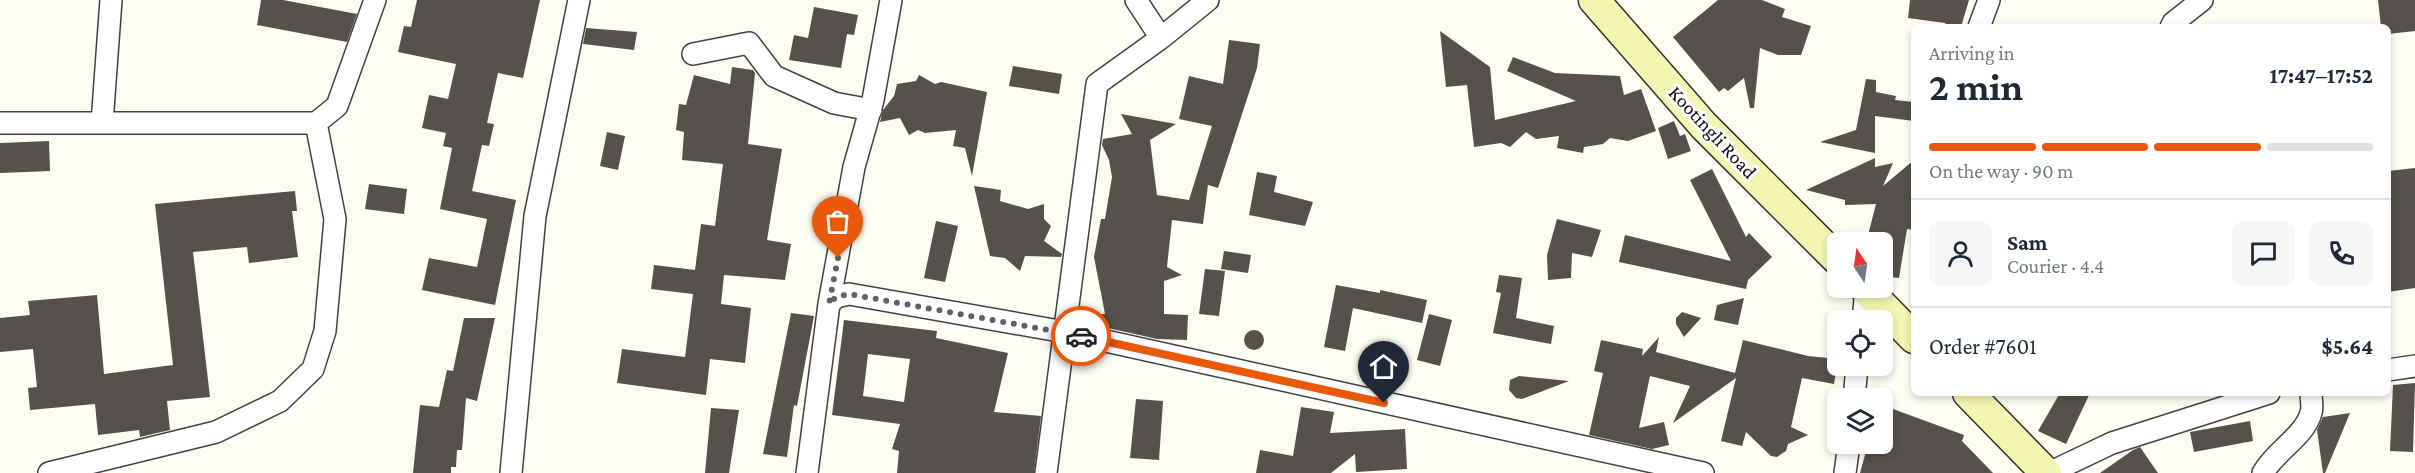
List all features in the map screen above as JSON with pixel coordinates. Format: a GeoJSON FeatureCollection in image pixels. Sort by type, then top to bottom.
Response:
{"type":"FeatureCollection","features":[{"type":"Feature","properties":{"kind":"street"},"geometry":{"type":"LineString","coordinates":[[102,123],[111,0]]}},
{"type":"Feature","properties":{"kind":"street"},"geometry":{"type":"LineString","coordinates":[[0,123],[316,123],[337,106],[375,0]]}},
{"type":"Feature","properties":{"kind":"street"},"geometry":{"type":"LineString","coordinates":[[511,473],[535,216],[579,0]]}},
{"type":"Feature","properties":{"kind":"street"},"geometry":{"type":"LineString","coordinates":[[807,473],[829,304],[854,167],[871,110],[891,0]]}},
{"type":"Feature","properties":{"kind":"street"},"geometry":{"type":"LineString","coordinates":[[1136,0],[1161,38]]}},
{"type":"Feature","properties":{"kind":"street"},"geometry":{"type":"LineString","coordinates":[[1046,473],[1097,84],[1161,38],[1208,0]]}},
{"type":"Feature","properties":{"kind":"street","name":"Kootingli Road"},"geometry":{"type":"LineString","coordinates":[[1594,0],[1704,126],[1827,250]]}},
{"type":"Feature","properties":{"kind":"street"},"geometry":{"type":"LineString","coordinates":[[1980,24],[1989,0]]}},
{"type":"Feature","properties":{"kind":"street"},"geometry":{"type":"LineString","coordinates":[[2172,24],[2202,0]]}},
{"type":"Feature","properties":{"kind":"street"},"geometry":{"type":"LineString","coordinates":[[693,54],[749,43],[774,76],[834,103],[871,110]]}},
{"type":"Feature","properties":{"kind":"street"},"geometry":{"type":"LineString","coordinates":[[49,473],[216,432],[280,401],[314,369],[325,331],[335,219],[316,123]]}},
{"type":"Feature","properties":{"kind":"street"},"geometry":{"type":"LineString","coordinates":[[829,304],[836,297],[849,294],[1065,332],[1704,473]]}},
{"type":"Feature","properties":{"kind":"street"},"geometry":{"type":"LineString","coordinates":[[1874,298],[1911,335]]}},
{"type":"Feature","properties":{"kind":"street"},"geometry":{"type":"LineString","coordinates":[[2391,370],[2415,366]]}},
{"type":"Feature","properties":{"kind":"street"},"geometry":{"type":"LineString","coordinates":[[1971,396],[2048,473],[2112,444],[2260,396]]}},
{"type":"Feature","properties":{"kind":"street"},"geometry":{"type":"LineString","coordinates":[[2263,473],[2270,460],[2293,439],[2311,412],[2311,396]]}},
{"type":"Feature","properties":{"kind":"street"},"geometry":{"type":"LineString","coordinates":[[1845,473],[1848,454]]}},
{"type":"Feature","properties":{"kind":"building"},"geometry":{"type":"Polygon","coordinates":[[[261,0],[283,0],[357,14],[347,42],[257,25],[261,0]]]}},
{"type":"Feature","properties":{"kind":"building"},"geometry":{"type":"Polygon","coordinates":[[[417,0],[540,0],[523,78],[498,73],[487,123],[494,124],[489,146],[482,145],[472,191],[516,200],[495,305],[422,290],[429,258],[477,267],[487,219],[440,209],[452,148],[443,146],[446,133],[422,128],[429,95],[448,99],[456,64],[398,52],[404,26],[411,27],[417,0]]]}},
{"type":"Feature","properties":{"kind":"building"},"geometry":{"type":"Polygon","coordinates":[[[1718,0],[1762,0],[1785,9],[1782,17],[1811,26],[1801,55],[1778,55],[1760,48],[1754,108],[1750,108],[1744,78],[1728,91],[1724,88],[1719,92],[1673,37],[1718,0]]]}},
{"type":"Feature","properties":{"kind":"building"},"geometry":{"type":"Polygon","coordinates":[[[1910,0],[1969,0],[1962,24],[1908,18],[1910,0]]]}},
{"type":"Feature","properties":{"kind":"building"},"geometry":{"type":"Polygon","coordinates":[[[2378,0],[2415,0],[2415,31],[2391,34],[2391,24],[2381,24],[2378,0]]]}},
{"type":"Feature","properties":{"kind":"building"},"geometry":{"type":"Polygon","coordinates":[[[814,7],[858,15],[854,35],[847,34],[841,68],[789,60],[794,35],[808,38],[814,7]]]}},
{"type":"Feature","properties":{"kind":"building"},"geometry":{"type":"Polygon","coordinates":[[[586,28],[637,32],[634,50],[583,44],[586,28]]]}},
{"type":"Feature","properties":{"kind":"building"},"geometry":{"type":"Polygon","coordinates":[[[1440,31],[1490,67],[1495,120],[1576,101],[1507,71],[1513,57],[1555,73],[1620,76],[1624,95],[1641,89],[1656,131],[1628,141],[1610,138],[1603,144],[1584,147],[1583,153],[1557,148],[1559,136],[1536,139],[1526,132],[1510,147],[1501,143],[1474,147],[1467,85],[1446,87],[1440,31]]]}},
{"type":"Feature","properties":{"kind":"building"},"geometry":{"type":"Polygon","coordinates":[[[1229,40],[1260,44],[1257,68],[1218,188],[1208,185],[1203,224],[1172,220],[1167,267],[1182,275],[1164,281],[1164,314],[1188,315],[1187,340],[1157,339],[1099,326],[1099,314],[1105,314],[1094,257],[1101,219],[1105,219],[1112,177],[1109,160],[1102,145],[1103,139],[1132,134],[1121,114],[1176,124],[1150,140],[1157,195],[1189,200],[1212,126],[1179,119],[1189,76],[1223,84],[1229,40]]]}},
{"type":"Feature","properties":{"kind":"building"},"geometry":{"type":"Polygon","coordinates":[[[1013,66],[1062,74],[1059,94],[1009,86],[1013,66]]]}},
{"type":"Feature","properties":{"kind":"building"},"geometry":{"type":"Polygon","coordinates":[[[732,67],[753,70],[755,73],[748,144],[782,149],[767,240],[791,244],[785,280],[724,275],[721,304],[751,308],[745,363],[710,359],[706,395],[617,383],[622,349],[685,357],[693,294],[651,289],[654,265],[695,270],[701,224],[715,226],[723,164],[682,160],[684,132],[676,130],[679,104],[686,105],[694,75],[730,84],[732,67]]]}},
{"type":"Feature","properties":{"kind":"building"},"geometry":{"type":"Polygon","coordinates":[[[919,75],[935,84],[941,82],[987,92],[972,176],[965,148],[953,146],[956,130],[925,133],[918,130],[909,135],[900,118],[880,122],[883,110],[894,96],[897,84],[916,81],[919,75]]]}},
{"type":"Feature","properties":{"kind":"building"},"geometry":{"type":"Polygon","coordinates":[[[1866,79],[1876,80],[1876,92],[1896,96],[1895,100],[1911,102],[1911,121],[1875,116],[1875,153],[1820,142],[1856,130],[1866,79]]]}},
{"type":"Feature","properties":{"kind":"building"},"geometry":{"type":"Polygon","coordinates":[[[1674,121],[1680,136],[1685,134],[1691,151],[1668,159],[1658,128],[1674,121]]]}},
{"type":"Feature","properties":{"kind":"building"},"geometry":{"type":"Polygon","coordinates":[[[607,132],[625,136],[618,170],[600,166],[607,132]]]}},
{"type":"Feature","properties":{"kind":"building"},"geometry":{"type":"Polygon","coordinates":[[[49,141],[50,171],[0,173],[0,143],[49,141]]]}},
{"type":"Feature","properties":{"kind":"building"},"geometry":{"type":"Polygon","coordinates":[[[1875,158],[1875,167],[1893,163],[1883,186],[1911,163],[1911,230],[1907,229],[1899,278],[1893,277],[1893,232],[1869,232],[1876,204],[1845,205],[1845,200],[1806,190],[1875,158]]]}},
{"type":"Feature","properties":{"kind":"building"},"geometry":{"type":"Polygon","coordinates":[[[2415,168],[2415,288],[2391,292],[2391,171],[2415,168]]]}},
{"type":"Feature","properties":{"kind":"building"},"geometry":{"type":"Polygon","coordinates":[[[1712,169],[1746,237],[1749,233],[1772,257],[1748,280],[1746,289],[1619,262],[1625,235],[1731,261],[1690,180],[1712,169]]]}},
{"type":"Feature","properties":{"kind":"building"},"geometry":{"type":"Polygon","coordinates":[[[1257,172],[1277,176],[1274,192],[1313,202],[1305,226],[1249,215],[1257,172]]]}},
{"type":"Feature","properties":{"kind":"building"},"geometry":{"type":"Polygon","coordinates":[[[369,184],[407,189],[404,214],[365,209],[369,184]]]}},
{"type":"Feature","properties":{"kind":"building"},"geometry":{"type":"Polygon","coordinates":[[[974,186],[1001,190],[1000,201],[1028,209],[1044,204],[1044,219],[1051,226],[1044,241],[1062,254],[1061,257],[1025,256],[1020,271],[1005,258],[990,256],[974,186]]]}},
{"type":"Feature","properties":{"kind":"building"},"geometry":{"type":"Polygon","coordinates":[[[295,191],[297,211],[292,211],[298,257],[249,263],[247,247],[193,252],[210,397],[167,401],[170,430],[140,437],[139,430],[98,435],[95,404],[30,410],[28,388],[37,387],[33,349],[0,352],[0,318],[30,315],[28,301],[97,295],[104,374],[173,365],[155,204],[295,191]]]}},
{"type":"Feature","properties":{"kind":"building"},"geometry":{"type":"Polygon","coordinates":[[[1557,219],[1601,230],[1592,257],[1572,253],[1571,278],[1548,280],[1547,255],[1557,219]]]}},
{"type":"Feature","properties":{"kind":"building"},"geometry":{"type":"Polygon","coordinates":[[[936,221],[958,226],[945,282],[924,278],[936,221]]]}},
{"type":"Feature","properties":{"kind":"building"},"geometry":{"type":"Polygon","coordinates":[[[1224,251],[1251,255],[1248,273],[1221,269],[1224,251]]]}},
{"type":"Feature","properties":{"kind":"building"},"geometry":{"type":"Polygon","coordinates":[[[1205,269],[1225,271],[1219,316],[1199,314],[1205,269]]]}},
{"type":"Feature","properties":{"kind":"building"},"geometry":{"type":"Polygon","coordinates":[[[1499,275],[1522,278],[1516,318],[1554,326],[1551,344],[1493,333],[1501,293],[1496,292],[1499,275]]]}},
{"type":"Feature","properties":{"kind":"building"},"geometry":{"type":"Polygon","coordinates":[[[1336,285],[1380,293],[1380,290],[1427,300],[1422,323],[1353,308],[1345,351],[1324,347],[1336,285]]]}},
{"type":"Feature","properties":{"kind":"building"},"geometry":{"type":"Polygon","coordinates":[[[1744,298],[1738,325],[1714,320],[1717,305],[1744,298]]]}},
{"type":"Feature","properties":{"kind":"building"},"geometry":{"type":"Polygon","coordinates":[[[1682,312],[1701,318],[1684,337],[1676,324],[1676,318],[1682,312]]]}},
{"type":"Feature","properties":{"kind":"building"},"geometry":{"type":"Polygon","coordinates":[[[791,313],[814,316],[797,406],[794,405],[787,457],[763,454],[791,313]]]}},
{"type":"Feature","properties":{"kind":"building"},"geometry":{"type":"Polygon","coordinates":[[[1429,314],[1452,320],[1440,366],[1417,360],[1429,314]]]}},
{"type":"Feature","properties":{"kind":"building"},"geometry":{"type":"Polygon","coordinates":[[[464,318],[495,318],[477,401],[466,398],[462,450],[457,450],[456,467],[451,467],[451,473],[413,473],[420,405],[439,407],[447,370],[453,371],[464,318]]]}},
{"type":"Feature","properties":{"kind":"building"},"geometry":{"type":"Polygon","coordinates":[[[844,320],[937,331],[936,338],[1008,353],[994,412],[1041,416],[1034,473],[897,473],[899,451],[892,449],[900,424],[832,415],[844,320]],[[868,354],[863,396],[904,402],[910,359],[868,354]]]}},
{"type":"Feature","properties":{"kind":"building"},"geometry":{"type":"Polygon","coordinates":[[[1254,330],[1261,333],[1264,340],[1261,347],[1254,350],[1247,347],[1244,340],[1247,333],[1254,330]]]}},
{"type":"Feature","properties":{"kind":"building"},"geometry":{"type":"Polygon","coordinates":[[[1659,337],[1656,352],[1735,373],[1743,340],[1808,356],[1827,358],[1827,376],[1835,376],[1834,384],[1802,378],[1791,427],[1808,435],[1788,444],[1786,451],[1777,457],[1771,456],[1746,432],[1742,446],[1721,441],[1736,378],[1673,423],[1690,386],[1650,376],[1639,428],[1664,422],[1669,445],[1652,449],[1589,435],[1603,373],[1594,371],[1601,340],[1643,349],[1642,356],[1659,337]]]}},
{"type":"Feature","properties":{"kind":"building"},"geometry":{"type":"Polygon","coordinates":[[[1519,376],[1569,381],[1522,399],[1516,398],[1509,390],[1510,380],[1519,376]]]}},
{"type":"Feature","properties":{"kind":"building"},"geometry":{"type":"Polygon","coordinates":[[[2415,383],[2413,452],[2390,451],[2393,385],[2415,383]]]}},
{"type":"Feature","properties":{"kind":"building"},"geometry":{"type":"Polygon","coordinates":[[[2058,396],[2089,396],[2066,444],[2038,431],[2058,396]]]}},
{"type":"Feature","properties":{"kind":"building"},"geometry":{"type":"Polygon","coordinates":[[[1136,399],[1163,401],[1159,460],[1130,458],[1136,399]]]}},
{"type":"Feature","properties":{"kind":"building"},"geometry":{"type":"Polygon","coordinates":[[[1301,407],[1334,412],[1330,433],[1405,429],[1407,469],[1356,472],[1355,454],[1331,473],[1256,473],[1260,450],[1293,456],[1301,407]]]}},
{"type":"Feature","properties":{"kind":"building"},"geometry":{"type":"Polygon","coordinates":[[[711,408],[739,410],[729,473],[705,473],[711,408]]]}},
{"type":"Feature","properties":{"kind":"building"},"geometry":{"type":"Polygon","coordinates":[[[1893,409],[1964,435],[1962,441],[1993,473],[1860,473],[1865,454],[1893,454],[1893,409]]]}},
{"type":"Feature","properties":{"kind":"building"},"geometry":{"type":"Polygon","coordinates":[[[2350,413],[2325,473],[2323,473],[2317,430],[2323,417],[2350,413]]]}},
{"type":"Feature","properties":{"kind":"building"},"geometry":{"type":"Polygon","coordinates":[[[2250,421],[2253,441],[2194,452],[2190,432],[2250,421]]]}},
{"type":"Feature","properties":{"kind":"building"},"geometry":{"type":"Polygon","coordinates":[[[2140,447],[2158,473],[2100,473],[2133,450],[2140,447]]]}},
{"type":"Feature","properties":{"kind":"way so far"},"geometry":{"type":"LineString","coordinates":[[838,258],[829,304],[836,297],[849,294],[1081,336]]}},
{"type":"Feature","properties":{"kind":"route"},"geometry":{"type":"LineString","coordinates":[[1081,336],[1384,403]]}}]}
